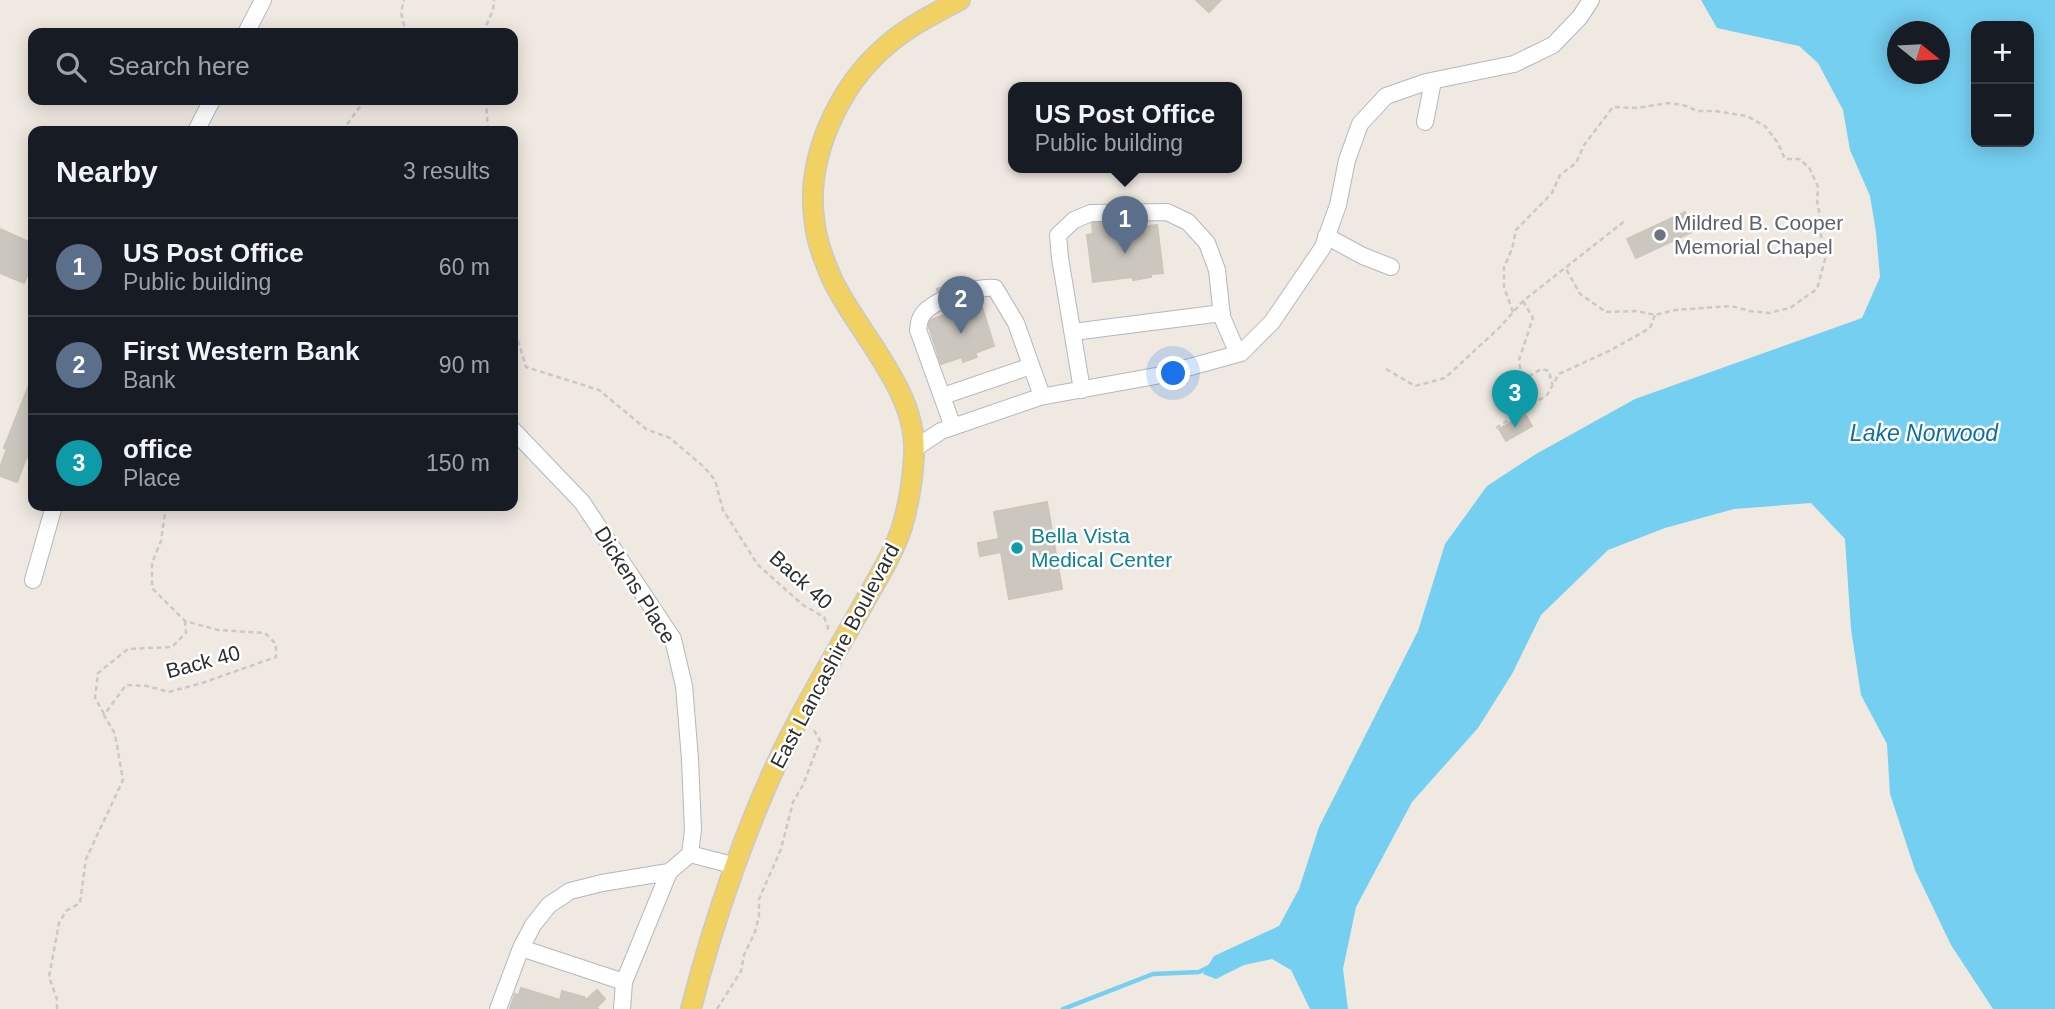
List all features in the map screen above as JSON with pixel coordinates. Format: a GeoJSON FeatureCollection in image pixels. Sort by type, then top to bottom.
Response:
{"type":"FeatureCollection","features":[{"type":"Feature","properties":{"kind":"main road","name":"East Lancashire Boulevard"},"geometry":{"type":"LineString","coordinates":[[691,1009],[736,866],[765,789],[789,739],[887,561],[901,529],[911,489],[914,449],[904,404],[886,365],[833,280],[814,223],[814,188],[820,149],[835,114],[857,76],[887,45],[933,13],[960,0]]}},
{"type":"Feature","properties":{"kind":"street"},"geometry":{"type":"LineString","coordinates":[[249,28],[263,0]]}},
{"type":"Feature","properties":{"kind":"street"},"geometry":{"type":"LineString","coordinates":[[914,449],[940,431],[1042,396],[1161,375],[1241,353],[1272,321],[1323,247],[1338,205],[1348,160],[1360,124],[1386,96],[1433,81],[1514,64],[1553,45],[1580,17],[1591,0]]}},
{"type":"Feature","properties":{"kind":"street"},"geometry":{"type":"LineString","coordinates":[[1426,122],[1433,81]]}},
{"type":"Feature","properties":{"kind":"street"},"geometry":{"type":"LineString","coordinates":[[199,126],[209,105]]}},
{"type":"Feature","properties":{"kind":"street"},"geometry":{"type":"LineString","coordinates":[[1082,390],[1058,235],[1074,220],[1091,213],[1167,212],[1188,222],[1207,243],[1217,270],[1222,313],[1238,354]]}},
{"type":"Feature","properties":{"kind":"street"},"geometry":{"type":"LineString","coordinates":[[1326,236],[1363,256],[1391,267]]}},
{"type":"Feature","properties":{"kind":"street"},"geometry":{"type":"LineString","coordinates":[[953,427],[918,330],[919,320],[935,303],[983,286],[995,288],[1007,305],[1042,396]]}},
{"type":"Feature","properties":{"kind":"street"},"geometry":{"type":"LineString","coordinates":[[1073,332],[1222,313]]}},
{"type":"Feature","properties":{"kind":"street"},"geometry":{"type":"LineString","coordinates":[[943,397],[1031,366]]}},
{"type":"Feature","properties":{"kind":"street","name":"Dickens Place"},"geometry":{"type":"LineString","coordinates":[[518,435],[582,502],[673,639],[684,686],[690,759],[693,830],[690,854]]}},
{"type":"Feature","properties":{"kind":"street"},"geometry":{"type":"LineString","coordinates":[[33,579],[53,511]]}},
{"type":"Feature","properties":{"kind":"street"},"geometry":{"type":"LineString","coordinates":[[622,1009],[624,982],[669,873],[690,854],[736,866]]}},
{"type":"Feature","properties":{"kind":"street"},"geometry":{"type":"LineString","coordinates":[[498,1009],[521,948],[533,925],[549,905],[570,891],[602,883],[669,873]]}},
{"type":"Feature","properties":{"kind":"street"},"geometry":{"type":"LineString","coordinates":[[521,948],[624,982]]}},
{"type":"Feature","properties":{"kind":"path"},"geometry":{"type":"LineString","coordinates":[[403,28],[401,12],[404,0]]}},
{"type":"Feature","properties":{"kind":"path"},"geometry":{"type":"LineString","coordinates":[[485,28],[494,10],[494,0]]}},
{"type":"Feature","properties":{"kind":"path"},"geometry":{"type":"LineString","coordinates":[[1513,312],[1504,287],[1503,267],[1512,249],[1516,230],[1552,193],[1560,175],[1576,163],[1584,145],[1613,107],[1637,108],[1668,103],[1698,111],[1747,116],[1765,125],[1779,143],[1785,159],[1800,159],[1810,169],[1818,187],[1816,201],[1826,256],[1817,289],[1790,308],[1769,313],[1731,306],[1675,310],[1655,315],[1606,312],[1580,294],[1564,267]]}},
{"type":"Feature","properties":{"kind":"path"},"geometry":{"type":"LineString","coordinates":[[346,126],[361,105]]}},
{"type":"Feature","properties":{"kind":"path"},"geometry":{"type":"LineString","coordinates":[[486,105],[488,126]]}},
{"type":"Feature","properties":{"kind":"path"},"geometry":{"type":"LineString","coordinates":[[1386,369],[1415,386],[1445,378],[1523,301],[1626,220]]}},
{"type":"Feature","properties":{"kind":"path"},"geometry":{"type":"LineString","coordinates":[[1523,301],[1533,318],[1519,360],[1521,373],[1529,376],[1541,369],[1549,371],[1552,384]]}},
{"type":"Feature","properties":{"kind":"path"},"geometry":{"type":"LineString","coordinates":[[1496,428],[1547,395],[1559,374],[1650,328],[1655,315]]}},
{"type":"Feature","properties":{"kind":"path","name":"Back 40"},"geometry":{"type":"LineString","coordinates":[[518,341],[526,368],[599,390],[646,429],[670,438],[704,467],[715,480],[723,510],[758,565],[803,605],[824,617],[828,627],[826,636]]}},
{"type":"Feature","properties":{"kind":"path","name":"Back 40"},"geometry":{"type":"LineString","coordinates":[[104,715],[126,685],[147,686],[169,692],[276,657],[276,644],[265,634],[218,630],[185,621],[152,588],[152,563],[161,541],[165,511]]}},
{"type":"Feature","properties":{"kind":"path"},"geometry":{"type":"LineString","coordinates":[[57,1009],[57,999],[49,977],[59,923],[66,911],[80,903],[86,859],[122,780],[115,734],[95,698],[98,674],[128,649],[172,647],[186,633],[185,621]]}},
{"type":"Feature","properties":{"kind":"path"},"geometry":{"type":"LineString","coordinates":[[718,1009],[741,971],[744,955],[755,932],[759,900],[781,849],[793,802],[803,785],[820,740],[815,731],[806,724]]}},
{"type":"Feature","properties":{"kind":"water","name":"Lake Norwood"},"geometry":{"type":"Polygon","coordinates":[[[1701,0],[2055,0],[2055,1009],[1993,1009],[1951,945],[1915,870],[1890,794],[1887,744],[1861,695],[1851,629],[1845,539],[1811,503],[1734,509],[1665,528],[1608,550],[1541,615],[1512,674],[1478,728],[1412,802],[1356,907],[1343,969],[1348,1009],[1310,1009],[1291,970],[1272,959],[1244,965],[1216,979],[1203,974],[1214,956],[1279,926],[1299,889],[1319,827],[1418,631],[1445,544],[1487,486],[1536,454],[1635,399],[1862,318],[1880,277],[1870,196],[1850,150],[1843,110],[1818,63],[1799,46],[1717,28],[1701,0]]]}},
{"type":"Feature","properties":{"kind":"building"},"geometry":{"type":"Polygon","coordinates":[[[1196,0],[1221,0],[1209,12],[1196,0]]]}},
{"type":"Feature","properties":{"kind":"building","name":"Mildred B. Cooper Memorial Chapel"},"geometry":{"type":"Polygon","coordinates":[[[1685,212],[1694,231],[1636,258],[1627,239],[1685,212]]]}},
{"type":"Feature","properties":{"kind":"building"},"geometry":{"type":"Polygon","coordinates":[[[1108,221],[1109,232],[1157,225],[1163,273],[1133,280],[1132,277],[1093,282],[1087,235],[1093,234],[1092,223],[1108,221]]]}},
{"type":"Feature","properties":{"kind":"building"},"geometry":{"type":"Polygon","coordinates":[[[0,229],[28,242],[28,274],[24,283],[0,273],[0,229]]]}},
{"type":"Feature","properties":{"kind":"building"},"geometry":{"type":"Polygon","coordinates":[[[957,283],[965,309],[981,304],[994,346],[975,353],[977,357],[963,362],[962,357],[941,364],[927,321],[945,315],[937,289],[957,283]]]}},
{"type":"Feature","properties":{"kind":"building"},"geometry":{"type":"Polygon","coordinates":[[[28,388],[28,458],[4,448],[28,388]]]}},
{"type":"Feature","properties":{"kind":"building"},"geometry":{"type":"Polygon","coordinates":[[[1525,414],[1532,426],[1506,441],[1499,429],[1525,414]]]}},
{"type":"Feature","properties":{"kind":"building"},"geometry":{"type":"Polygon","coordinates":[[[6,451],[26,458],[17,482],[0,476],[6,451]]]}},
{"type":"Feature","properties":{"kind":"building","name":"Bella Vista Medical Center"},"geometry":{"type":"Polygon","coordinates":[[[1047,502],[1062,589],[1009,599],[1001,552],[980,556],[978,543],[999,539],[994,512],[1047,502]]]}},
{"type":"Feature","properties":{"kind":"building"},"geometry":{"type":"Polygon","coordinates":[[[521,988],[560,1000],[562,991],[584,997],[586,1000],[597,990],[605,999],[596,1008],[599,1009],[510,1009],[515,994],[519,995],[521,988]]]}},
{"type":"Feature","properties":{"kind":"waterway"},"geometry":{"type":"LineString","coordinates":[[1063,1009],[1153,974],[1199,972],[1211,966]]}},
{"type":"Feature","properties":{"kind":"place","name":"Mildred B. Cooper Memorial Chapel"},"geometry":{"type":"Point","coordinates":[1660,235]}},
{"type":"Feature","properties":{"kind":"place","name":"US Post Office"},"geometry":{"type":"Point","coordinates":[1125,254]}},
{"type":"Feature","properties":{"kind":"place","name":"First Western Bank"},"geometry":{"type":"Point","coordinates":[961,334]}},
{"type":"Feature","properties":{"kind":"place","name":"office"},"geometry":{"type":"Point","coordinates":[1515,428]}},
{"type":"Feature","properties":{"kind":"place","name":"Bella Vista Medical Center"},"geometry":{"type":"Point","coordinates":[1017,548]}}]}
